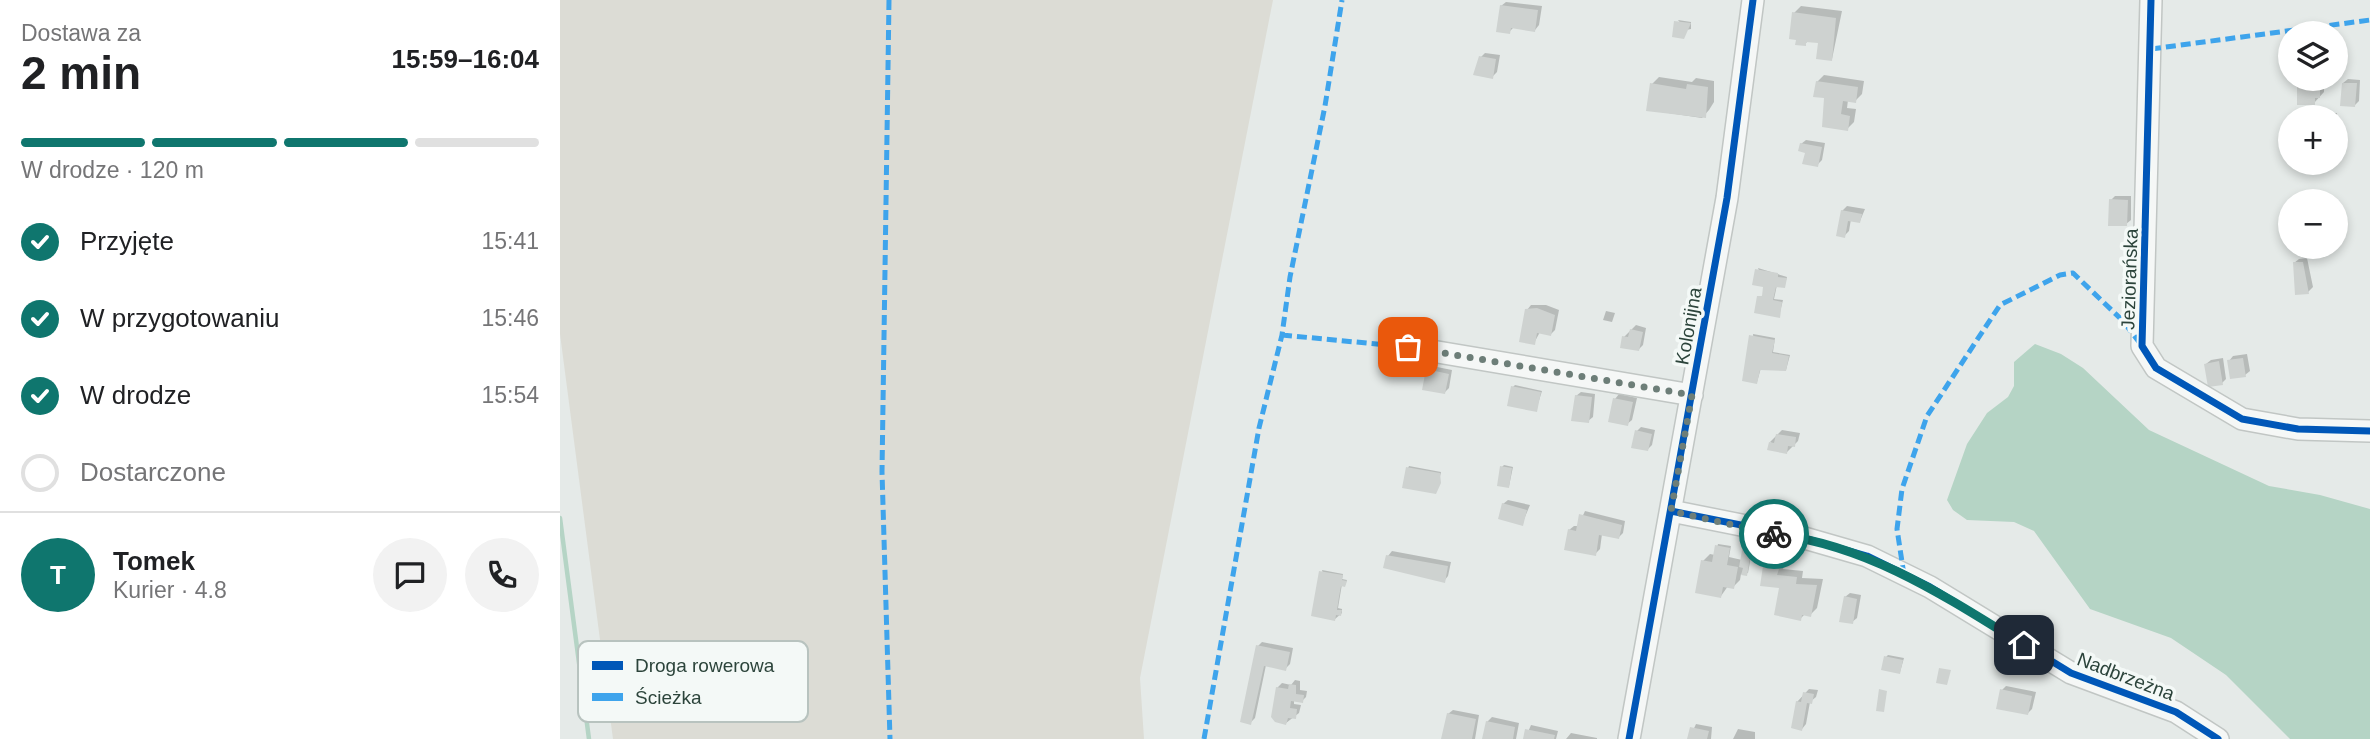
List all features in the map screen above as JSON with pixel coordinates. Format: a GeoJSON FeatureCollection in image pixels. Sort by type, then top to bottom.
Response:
{"type":"FeatureCollection","features":[{"type":"Feature","properties":{"kind":"street","name":"Kolonijna"},"geometry":{"type":"LineString","coordinates":[[1629,739],[1727,198],[1753,0]]}},
{"type":"Feature","properties":{"kind":"street","name":"Jeziorańska"},"geometry":{"type":"LineString","coordinates":[[2151,0],[2143,346],[2156,368],[2242,419],[2298,429],[2370,431]]}},
{"type":"Feature","properties":{"kind":"street"},"geometry":{"type":"LineString","coordinates":[[1408,347],[1692,395]]}},
{"type":"Feature","properties":{"kind":"street","name":"Nadbrzeżna"},"geometry":{"type":"LineString","coordinates":[[1671,511],[1801,537],[1867,556],[1930,587],[2071,673],[2176,712],[2218,739]]}},
{"type":"Feature","properties":{"kind":"shaded area"},"geometry":{"type":"Polygon","coordinates":[[[560,0],[1273,0],[1140,678],[1144,739],[613,739],[611,722],[808,722],[808,641],[600,641],[560,334],[560,0]]]}},
{"type":"Feature","properties":{"kind":"shaded area"},"geometry":{"type":"Polygon","coordinates":[[[2035,344],[2061,354],[2083,368],[2149,430],[2269,486],[2320,495],[2370,509],[2370,739],[2290,739],[2226,675],[2171,638],[2090,609],[2034,531],[2014,522],[1967,520],[1953,510],[1947,500],[1967,444],[1987,413],[2008,397],[2014,386],[2014,362],[2035,344]]]}},
{"type":"Feature","properties":{"kind":"building"},"geometry":{"type":"Polygon","coordinates":[[[1500,5],[1538,10],[1535,32],[1511,28],[1510,34],[1496,32],[1500,5]]]}},
{"type":"Feature","properties":{"kind":"building"},"geometry":{"type":"Polygon","coordinates":[[[1792,12],[1836,18],[1832,61],[1816,59],[1818,43],[1795,45],[1796,40],[1789,39],[1792,12]]]}},
{"type":"Feature","properties":{"kind":"building"},"geometry":{"type":"Polygon","coordinates":[[[1674,21],[1691,23],[1684,39],[1672,37],[1674,21]]]}},
{"type":"Feature","properties":{"kind":"building"},"geometry":{"type":"Polygon","coordinates":[[[1479,56],[1496,59],[1493,79],[1473,75],[1479,56]]]}},
{"type":"Feature","properties":{"kind":"building"},"geometry":{"type":"Polygon","coordinates":[[[1816,81],[1858,87],[1856,103],[1843,101],[1841,114],[1850,116],[1848,131],[1822,127],[1824,98],[1813,97],[1816,81]]]}},
{"type":"Feature","properties":{"kind":"building"},"geometry":{"type":"Polygon","coordinates":[[[1650,83],[1686,89],[1687,84],[1708,87],[1706,118],[1646,111],[1650,83]]]}},
{"type":"Feature","properties":{"kind":"building"},"geometry":{"type":"Polygon","coordinates":[[[2348,83],[2357,83],[2355,107],[2340,105],[2341,91],[2348,91],[2348,83]]]}},
{"type":"Feature","properties":{"kind":"building"},"geometry":{"type":"Polygon","coordinates":[[[2297,91],[2320,91],[2320,98],[2315,98],[2315,105],[2297,105],[2297,91]]]}},
{"type":"Feature","properties":{"kind":"building"},"geometry":{"type":"Polygon","coordinates":[[[1800,143],[1822,147],[1818,167],[1802,164],[1805,153],[1798,151],[1800,143]]]}},
{"type":"Feature","properties":{"kind":"building"},"geometry":{"type":"Polygon","coordinates":[[[2109,199],[2128,200],[2127,226],[2108,226],[2109,199]]]}},
{"type":"Feature","properties":{"kind":"building"},"geometry":{"type":"Polygon","coordinates":[[[1841,210],[1862,214],[1860,223],[1848,221],[1845,238],[1836,236],[1841,210]]]}},
{"type":"Feature","properties":{"kind":"building"},"geometry":{"type":"Polygon","coordinates":[[[2293,262],[2303,262],[2309,294],[2295,295],[2293,262]]]}},
{"type":"Feature","properties":{"kind":"building"},"geometry":{"type":"Polygon","coordinates":[[[1755,269],[1778,273],[1778,277],[1787,278],[1785,288],[1776,287],[1773,300],[1782,302],[1780,318],[1754,313],[1757,296],[1762,296],[1763,287],[1752,285],[1755,269]]]}},
{"type":"Feature","properties":{"kind":"building"},"geometry":{"type":"Polygon","coordinates":[[[1537,308],[1555,315],[1551,336],[1537,333],[1535,345],[1519,342],[1525,309],[1537,308]]]}},
{"type":"Feature","properties":{"kind":"building"},"geometry":{"type":"Polygon","coordinates":[[[1630,329],[1643,332],[1639,351],[1620,348],[1622,336],[1628,337],[1630,329]]]}},
{"type":"Feature","properties":{"kind":"building"},"geometry":{"type":"Polygon","coordinates":[[[1749,335],[1775,340],[1772,353],[1789,356],[1786,371],[1760,370],[1757,384],[1742,381],[1749,335]]]}},
{"type":"Feature","properties":{"kind":"building"},"geometry":{"type":"Polygon","coordinates":[[[2243,358],[2246,377],[2230,379],[2227,360],[2243,358]]]}},
{"type":"Feature","properties":{"kind":"building"},"geometry":{"type":"Polygon","coordinates":[[[2219,361],[2223,385],[2208,387],[2204,364],[2219,361]]]}},
{"type":"Feature","properties":{"kind":"building"},"geometry":{"type":"Polygon","coordinates":[[[1426,369],[1449,374],[1445,394],[1422,390],[1426,369]]]}},
{"type":"Feature","properties":{"kind":"building"},"geometry":{"type":"Polygon","coordinates":[[[1511,386],[1541,392],[1537,412],[1507,406],[1511,386]]]}},
{"type":"Feature","properties":{"kind":"building"},"geometry":{"type":"Polygon","coordinates":[[[1575,395],[1592,397],[1589,423],[1571,421],[1575,395]]]}},
{"type":"Feature","properties":{"kind":"building"},"geometry":{"type":"Polygon","coordinates":[[[1613,398],[1633,402],[1628,426],[1608,422],[1613,398]]]}},
{"type":"Feature","properties":{"kind":"building"},"geometry":{"type":"Polygon","coordinates":[[[1635,430],[1652,434],[1648,451],[1631,448],[1635,430]]]}},
{"type":"Feature","properties":{"kind":"building"},"geometry":{"type":"Polygon","coordinates":[[[1776,434],[1796,437],[1795,447],[1788,446],[1787,454],[1767,450],[1769,442],[1774,443],[1776,434]]]}},
{"type":"Feature","properties":{"kind":"building"},"geometry":{"type":"Polygon","coordinates":[[[1500,466],[1512,468],[1509,488],[1497,486],[1500,466]]]}},
{"type":"Feature","properties":{"kind":"building"},"geometry":{"type":"Polygon","coordinates":[[[1406,467],[1440,473],[1441,483],[1436,494],[1402,488],[1406,467]]]}},
{"type":"Feature","properties":{"kind":"building"},"geometry":{"type":"Polygon","coordinates":[[[1502,503],[1527,510],[1523,526],[1498,519],[1502,503]]]}},
{"type":"Feature","properties":{"kind":"building"},"geometry":{"type":"Polygon","coordinates":[[[1579,514],[1622,525],[1619,539],[1599,535],[1596,556],[1564,550],[1568,529],[1576,531],[1579,514]]]}},
{"type":"Feature","properties":{"kind":"building"},"geometry":{"type":"Polygon","coordinates":[[[1715,545],[1730,548],[1727,565],[1738,567],[1734,589],[1723,587],[1721,598],[1695,593],[1701,560],[1712,562],[1715,545]]]}},
{"type":"Feature","properties":{"kind":"building"},"geometry":{"type":"Polygon","coordinates":[[[1743,545],[1752,546],[1747,576],[1741,575],[1743,568],[1739,567],[1743,545]]]}},
{"type":"Feature","properties":{"kind":"building"},"geometry":{"type":"Polygon","coordinates":[[[1386,555],[1448,566],[1445,583],[1383,568],[1386,555]]]}},
{"type":"Feature","properties":{"kind":"building"},"geometry":{"type":"Polygon","coordinates":[[[1763,566],[1779,569],[1777,575],[1797,577],[1796,584],[1817,585],[1811,617],[1802,615],[1801,621],[1774,615],[1779,588],[1760,586],[1763,566]]]}},
{"type":"Feature","properties":{"kind":"building"},"geometry":{"type":"Polygon","coordinates":[[[1319,571],[1343,575],[1342,580],[1347,581],[1345,587],[1341,586],[1339,597],[1337,610],[1342,610],[1341,616],[1336,615],[1335,621],[1311,616],[1319,571]]]}},
{"type":"Feature","properties":{"kind":"building"},"geometry":{"type":"Polygon","coordinates":[[[1844,596],[1857,599],[1853,624],[1839,622],[1844,596]]]}},
{"type":"Feature","properties":{"kind":"building"},"geometry":{"type":"Polygon","coordinates":[[[1256,645],[1290,652],[1286,671],[1264,666],[1251,725],[1240,722],[1256,645]]]}},
{"type":"Feature","properties":{"kind":"building"},"geometry":{"type":"Polygon","coordinates":[[[1884,656],[1903,660],[1900,674],[1881,670],[1884,656]]]}},
{"type":"Feature","properties":{"kind":"building"},"geometry":{"type":"Polygon","coordinates":[[[1939,668],[1951,670],[1947,685],[1936,683],[1939,668]]]}},
{"type":"Feature","properties":{"kind":"building"},"geometry":{"type":"Polygon","coordinates":[[[1289,684],[1296,685],[1296,694],[1304,695],[1303,703],[1291,701],[1290,708],[1297,709],[1296,719],[1288,718],[1286,725],[1275,722],[1271,717],[1276,687],[1288,689],[1289,684]]]}},
{"type":"Feature","properties":{"kind":"building"},"geometry":{"type":"Polygon","coordinates":[[[1879,689],[1887,691],[1884,712],[1876,711],[1879,689]]]}},
{"type":"Feature","properties":{"kind":"building"},"geometry":{"type":"Polygon","coordinates":[[[2000,689],[2032,696],[2028,715],[1996,709],[2000,689]]]}},
{"type":"Feature","properties":{"kind":"building"},"geometry":{"type":"Polygon","coordinates":[[[1803,692],[1814,694],[1812,704],[1807,703],[1802,731],[1791,728],[1796,701],[1801,702],[1803,692]]]}},
{"type":"Feature","properties":{"kind":"building"},"geometry":{"type":"Polygon","coordinates":[[[1447,713],[1476,719],[1472,739],[1441,739],[1447,713]]]}},
{"type":"Feature","properties":{"kind":"building"},"geometry":{"type":"Polygon","coordinates":[[[1486,721],[1515,727],[1513,739],[1482,739],[1486,721]]]}},
{"type":"Feature","properties":{"kind":"building"},"geometry":{"type":"Polygon","coordinates":[[[1690,727],[1709,731],[1707,739],[1687,739],[1690,727]]]}},
{"type":"Feature","properties":{"kind":"building"},"geometry":{"type":"Polygon","coordinates":[[[1525,729],[1555,735],[1554,739],[1523,739],[1525,729]]]}},
{"type":"Feature","properties":{"kind":"waterway"},"geometry":{"type":"LineString","coordinates":[[560,518],[578,655]]}},
{"type":"Feature","properties":{"kind":"waterway"},"geometry":{"type":"LineString","coordinates":[[587,722],[589,739]]}},
{"type":"Feature","properties":{"kind":"marked path"},"geometry":{"type":"LineString","coordinates":[[889,0],[882,472],[890,739]]}},
{"type":"Feature","properties":{"kind":"marked path"},"geometry":{"type":"LineString","coordinates":[[1204,739],[1259,428],[1282,335],[1290,277],[1325,106],[1342,0]]}},
{"type":"Feature","properties":{"kind":"marked path"},"geometry":{"type":"LineString","coordinates":[[2151,49],[2370,20]]}},
{"type":"Feature","properties":{"kind":"marked path"},"geometry":{"type":"LineString","coordinates":[[1904,575],[1897,529],[1902,489],[1927,416],[2000,305],[2060,275],[2073,273],[2123,321],[2142,346]]}},
{"type":"Feature","properties":{"kind":"marked path"},"geometry":{"type":"LineString","coordinates":[[1282,335],[1408,347]]}},
{"type":"Feature","properties":{"kind":"cycle path"},"geometry":{"type":"LineString","coordinates":[[1629,739],[1727,198],[1753,0]]}},
{"type":"Feature","properties":{"kind":"cycle path"},"geometry":{"type":"LineString","coordinates":[[2151,0],[2142,346],[2156,368],[2242,419],[2298,429],[2370,431]]}},
{"type":"Feature","properties":{"kind":"cycle path"},"geometry":{"type":"LineString","coordinates":[[1671,511],[1801,537],[1867,556],[1930,587],[2071,673],[2176,712],[2218,739]]}},
{"type":"Feature","properties":{"kind":"way so far"},"geometry":{"type":"LineString","coordinates":[[1408,347],[1607,383],[1692,395],[1671,511],[1774,534]]}},
{"type":"Feature","properties":{"kind":"route"},"geometry":{"type":"LineString","coordinates":[[1774,534],[1801,537],[1867,556],[1930,587],[2024,645]]}}]}
